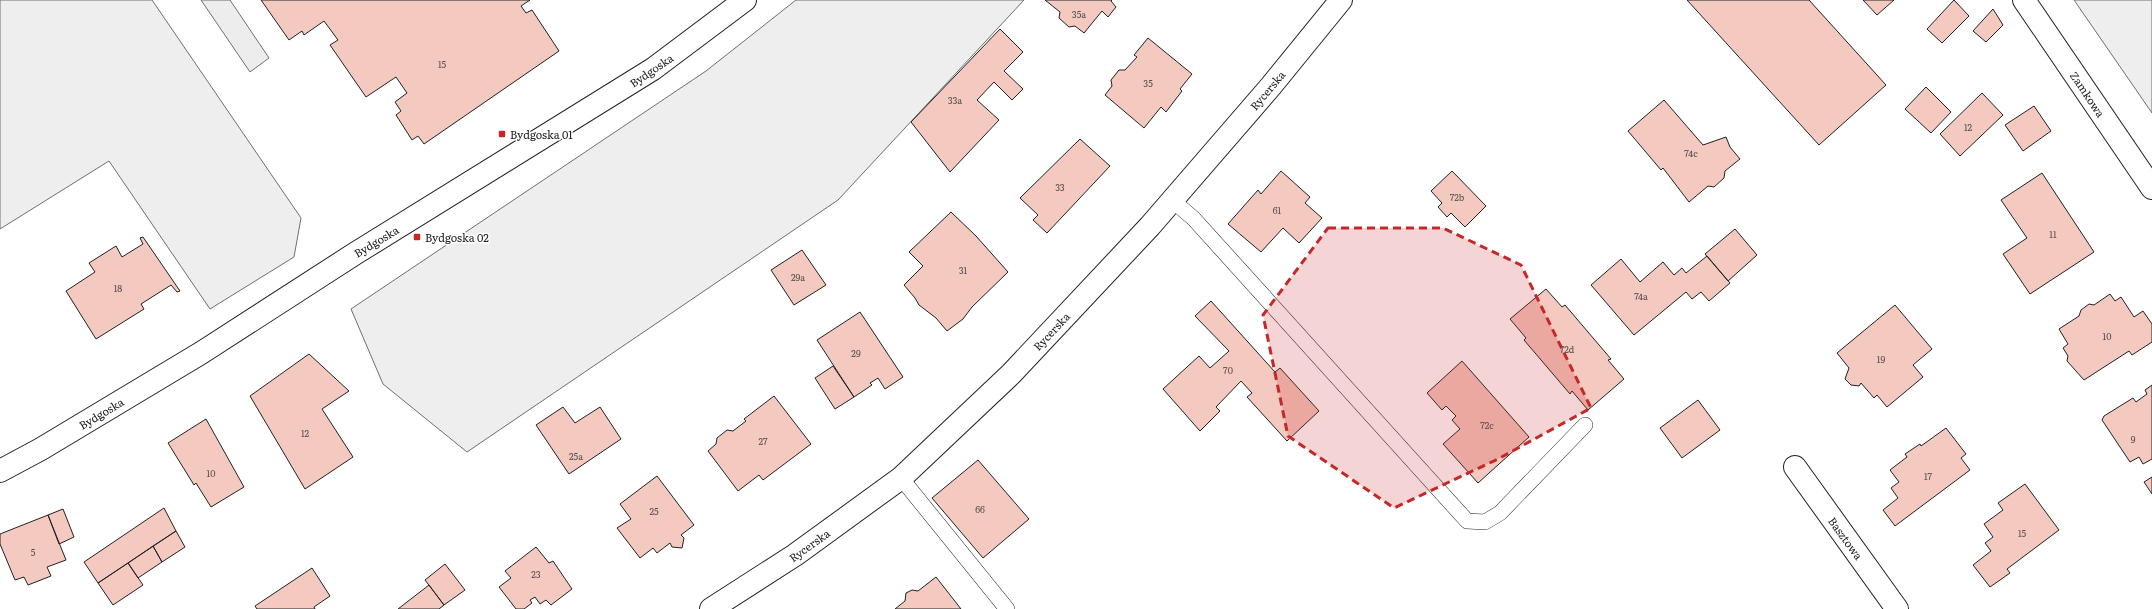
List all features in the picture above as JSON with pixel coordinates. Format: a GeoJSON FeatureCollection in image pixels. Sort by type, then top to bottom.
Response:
{"type":"FeatureCollection","features":[{"type":"Feature","properties":{"kind":"street","name":"Rycerska"},"geometry":{"type":"LineString","coordinates":[[712,609],[795,556],[901,478],[1011,374],[1172,200],[1271,86],[1341,0]]}},
{"type":"Feature","properties":{"kind":"street","name":"Zamkowa"},"geometry":{"type":"LineString","coordinates":[[2024,0],[2152,188]]}},
{"type":"Feature","properties":{"kind":"street","name":"Bydgoska"},"geometry":{"type":"LineString","coordinates":[[0,471],[41,449],[201,353],[356,253],[654,69],[742,1]]}},
{"type":"Feature","properties":{"kind":"street","name":"Basztowa"},"geometry":{"type":"LineString","coordinates":[[1795,467],[1897,609]]}},
{"type":"Feature","properties":{"kind":"lane"},"geometry":{"type":"LineString","coordinates":[[1172,200],[1194,220],[1467,521],[1486,522],[1500,513],[1585,425]]}},
{"type":"Feature","properties":{"kind":"lane"},"geometry":{"type":"LineString","coordinates":[[901,478],[1007,609]]}},
{"type":"Feature","properties":{"kind":"highlighted area"},"geometry":{"type":"Polygon","coordinates":[[[1328,228],[1443,228],[1521,265],[1591,408],[1498,459],[1394,508],[1288,436],[1263,315],[1328,228]]]}},
{"type":"Feature","properties":{"kind":"shaded area"},"geometry":{"type":"Polygon","coordinates":[[[0,0],[152,0],[301,218],[294,257],[210,309],[109,161],[0,229],[0,0]]]}},
{"type":"Feature","properties":{"kind":"shaded area"},"geometry":{"type":"Polygon","coordinates":[[[201,0],[230,0],[269,58],[250,72],[201,0]]]}},
{"type":"Feature","properties":{"kind":"shaded area"},"geometry":{"type":"Polygon","coordinates":[[[796,0],[1024,0],[838,200],[467,452],[383,384],[351,309],[706,71],[796,0]]]}},
{"type":"Feature","properties":{"kind":"shaded area"},"geometry":{"type":"Polygon","coordinates":[[[2074,0],[2152,0],[2152,113],[2074,0]]]}},
{"type":"Feature","properties":{"kind":"building"},"geometry":{"type":"Polygon","coordinates":[[[261,0],[530,0],[521,6],[526,13],[532,10],[559,51],[424,144],[418,136],[412,140],[396,115],[401,111],[395,102],[407,93],[396,77],[366,97],[330,45],[338,40],[324,21],[304,35],[302,31],[289,40],[261,0]]]}},
{"type":"Feature","properties":{"kind":"building"},"geometry":{"type":"Polygon","coordinates":[[[1045,0],[1112,0],[1111,1],[1116,7],[1108,17],[1102,11],[1084,33],[1075,26],[1069,27],[1059,18],[1060,12],[1045,0]]]}},
{"type":"Feature","properties":{"kind":"building"},"geometry":{"type":"Polygon","coordinates":[[[1687,0],[1809,0],[1886,85],[1819,145],[1687,0]]]}},
{"type":"Feature","properties":{"kind":"building"},"geometry":{"type":"Polygon","coordinates":[[[1863,0],[1894,0],[1877,15],[1863,0]]]}},
{"type":"Feature","properties":{"kind":"building"},"geometry":{"type":"Polygon","coordinates":[[[1954,0],[1969,16],[1942,43],[1927,29],[1954,0]]]}},
{"type":"Feature","properties":{"kind":"building"},"geometry":{"type":"Polygon","coordinates":[[[1993,9],[2003,25],[1986,42],[1973,31],[1993,9]]]}},
{"type":"Feature","properties":{"kind":"building"},"geometry":{"type":"Polygon","coordinates":[[[1000,29],[1023,52],[1004,71],[1023,89],[1012,100],[994,82],[977,100],[999,120],[950,172],[911,122],[1000,29]]]}},
{"type":"Feature","properties":{"kind":"building"},"geometry":{"type":"Polygon","coordinates":[[[1148,38],[1192,74],[1180,89],[1182,91],[1166,112],[1161,107],[1144,128],[1105,95],[1112,86],[1111,80],[1119,70],[1125,70],[1137,57],[1134,55],[1148,38]]]}},
{"type":"Feature","properties":{"kind":"building"},"geometry":{"type":"Polygon","coordinates":[[[1926,87],[1951,112],[1931,133],[1905,109],[1926,87]]]}},
{"type":"Feature","properties":{"kind":"building"},"geometry":{"type":"Polygon","coordinates":[[[1982,93],[2003,115],[1960,156],[1940,134],[1982,93]]]}},
{"type":"Feature","properties":{"kind":"building"},"geometry":{"type":"Polygon","coordinates":[[[1664,100],[1703,145],[1726,137],[1730,147],[1740,159],[1725,171],[1724,178],[1714,187],[1708,186],[1689,202],[1663,168],[1661,170],[1628,131],[1664,100]]]}},
{"type":"Feature","properties":{"kind":"building"},"geometry":{"type":"Polygon","coordinates":[[[2034,106],[2051,131],[2023,151],[2005,125],[2034,106]]]}},
{"type":"Feature","properties":{"kind":"building"},"geometry":{"type":"Polygon","coordinates":[[[1080,139],[1110,166],[1047,233],[1033,220],[1038,215],[1020,198],[1080,139]]]}},
{"type":"Feature","properties":{"kind":"building"},"geometry":{"type":"Polygon","coordinates":[[[1281,171],[1310,197],[1305,203],[1322,218],[1299,243],[1283,228],[1261,252],[1228,224],[1258,190],[1261,194],[1281,171]]]}},
{"type":"Feature","properties":{"kind":"building"},"geometry":{"type":"Polygon","coordinates":[[[1452,171],[1486,206],[1465,227],[1451,213],[1447,217],[1438,207],[1442,203],[1431,191],[1452,171]]]}},
{"type":"Feature","properties":{"kind":"building"},"geometry":{"type":"Polygon","coordinates":[[[2042,173],[2094,252],[2030,294],[2003,254],[2027,238],[2001,200],[2042,173]]]}},
{"type":"Feature","properties":{"kind":"building"},"geometry":{"type":"Polygon","coordinates":[[[951,212],[976,236],[1008,272],[972,307],[963,319],[947,331],[936,318],[919,305],[904,285],[923,266],[909,252],[951,212]]]}},
{"type":"Feature","properties":{"kind":"building"},"geometry":{"type":"Polygon","coordinates":[[[1735,229],[1757,255],[1728,281],[1705,254],[1735,229]]]}},
{"type":"Feature","properties":{"kind":"building"},"geometry":{"type":"Polygon","coordinates":[[[143,237],[180,291],[177,292],[171,285],[141,304],[144,309],[96,339],[66,291],[95,272],[89,263],[116,246],[122,257],[143,244],[140,238],[143,237]]]}},
{"type":"Feature","properties":{"kind":"building"},"geometry":{"type":"Polygon","coordinates":[[[802,250],[826,285],[794,305],[771,270],[802,250]]]}},
{"type":"Feature","properties":{"kind":"building"},"geometry":{"type":"Polygon","coordinates":[[[1707,256],[1730,283],[1709,301],[1701,292],[1692,299],[1686,292],[1634,335],[1591,285],[1621,259],[1640,282],[1663,262],[1674,275],[1682,268],[1686,273],[1707,256]]]}},
{"type":"Feature","properties":{"kind":"building"},"geometry":{"type":"Polygon","coordinates":[[[1546,289],[1562,307],[1565,305],[1611,359],[1608,360],[1624,379],[1588,410],[1572,391],[1570,394],[1524,340],[1526,338],[1510,319],[1546,289]]]}},
{"type":"Feature","properties":{"kind":"building"},"geometry":{"type":"Polygon","coordinates":[[[2110,294],[2115,301],[2121,297],[2134,317],[2143,311],[2152,324],[2152,342],[2132,355],[2129,351],[2084,380],[2067,361],[2068,356],[2063,348],[2068,344],[2059,329],[2079,316],[2081,310],[2089,304],[2094,305],[2110,294]]]}},
{"type":"Feature","properties":{"kind":"building"},"geometry":{"type":"Polygon","coordinates":[[[1211,301],[1275,372],[1280,368],[1319,411],[1287,441],[1247,397],[1252,393],[1241,381],[1216,407],[1220,411],[1200,431],[1163,389],[1199,356],[1210,368],[1229,351],[1195,316],[1211,301]]]}},
{"type":"Feature","properties":{"kind":"building"},"geometry":{"type":"Polygon","coordinates":[[[1895,305],[1932,349],[1913,365],[1923,377],[1887,407],[1877,395],[1874,398],[1861,383],[1859,386],[1851,385],[1845,379],[1849,368],[1837,353],[1895,305]]]}},
{"type":"Feature","properties":{"kind":"building"},"geometry":{"type":"Polygon","coordinates":[[[860,312],[903,377],[885,389],[878,378],[870,383],[872,385],[854,397],[817,340],[860,312]]]}},
{"type":"Feature","properties":{"kind":"building"},"geometry":{"type":"Polygon","coordinates":[[[309,354],[349,391],[322,409],[353,457],[305,489],[250,396],[309,354]]]}},
{"type":"Feature","properties":{"kind":"building"},"geometry":{"type":"Polygon","coordinates":[[[1462,361],[1529,437],[1478,483],[1443,444],[1460,429],[1452,420],[1456,416],[1446,406],[1442,410],[1427,393],[1462,361]]]}},
{"type":"Feature","properties":{"kind":"building"},"geometry":{"type":"Polygon","coordinates":[[[833,366],[854,397],[835,409],[815,378],[833,366]]]}},
{"type":"Feature","properties":{"kind":"building"},"geometry":{"type":"Polygon","coordinates":[[[2152,385],[2152,459],[2143,464],[2139,457],[2130,462],[2102,420],[2104,416],[2133,398],[2136,402],[2147,394],[2145,390],[2152,385]]]}},
{"type":"Feature","properties":{"kind":"building"},"geometry":{"type":"Polygon","coordinates":[[[774,396],[811,444],[763,480],[759,475],[738,491],[708,451],[716,444],[717,438],[727,430],[733,431],[746,421],[744,419],[774,396]]]}},
{"type":"Feature","properties":{"kind":"building"},"geometry":{"type":"Polygon","coordinates":[[[1698,400],[1720,430],[1682,458],[1660,428],[1698,400]]]}},
{"type":"Feature","properties":{"kind":"building"},"geometry":{"type":"Polygon","coordinates":[[[563,407],[575,423],[600,407],[621,439],[569,474],[536,425],[563,407]]]}},
{"type":"Feature","properties":{"kind":"building"},"geometry":{"type":"Polygon","coordinates":[[[206,419],[244,487],[211,507],[196,483],[194,485],[168,443],[206,419]]]}},
{"type":"Feature","properties":{"kind":"building"},"geometry":{"type":"Polygon","coordinates":[[[1946,428],[1966,454],[1961,458],[1970,470],[1895,526],[1883,510],[1898,498],[1891,488],[1899,482],[1890,470],[1907,457],[1905,454],[1920,444],[1921,446],[1946,428]]]}},
{"type":"Feature","properties":{"kind":"building"},"geometry":{"type":"Polygon","coordinates":[[[978,460],[1029,519],[983,558],[932,498],[978,460]]]}},
{"type":"Feature","properties":{"kind":"building"},"geometry":{"type":"Polygon","coordinates":[[[657,476],[694,525],[681,535],[684,538],[682,548],[672,547],[670,543],[657,553],[653,548],[640,558],[617,528],[631,519],[620,504],[657,476]]]}},
{"type":"Feature","properties":{"kind":"building"},"geometry":{"type":"Polygon","coordinates":[[[2152,477],[2152,494],[2144,482],[2152,477]]]}},
{"type":"Feature","properties":{"kind":"building"},"geometry":{"type":"Polygon","coordinates":[[[2025,484],[2059,530],[2007,569],[2010,573],[1990,587],[1973,565],[1991,551],[1985,543],[1993,537],[1984,524],[2003,510],[1998,503],[2025,484]]]}},
{"type":"Feature","properties":{"kind":"building"},"geometry":{"type":"Polygon","coordinates":[[[164,508],[176,531],[98,583],[84,562],[164,508]]]}},
{"type":"Feature","properties":{"kind":"building"},"geometry":{"type":"Polygon","coordinates":[[[63,509],[74,537],[59,544],[48,515],[63,509]]]}},
{"type":"Feature","properties":{"kind":"building"},"geometry":{"type":"Polygon","coordinates":[[[48,515],[66,560],[47,567],[51,576],[28,585],[24,577],[15,580],[0,544],[0,534],[48,515]]]}},
{"type":"Feature","properties":{"kind":"building"},"geometry":{"type":"Polygon","coordinates":[[[176,531],[185,547],[162,562],[153,546],[176,531]]]}},
{"type":"Feature","properties":{"kind":"building"},"geometry":{"type":"Polygon","coordinates":[[[153,546],[162,562],[138,578],[128,563],[153,546]]]}},
{"type":"Feature","properties":{"kind":"building"},"geometry":{"type":"Polygon","coordinates":[[[536,547],[549,563],[553,561],[572,589],[551,605],[546,600],[540,604],[535,597],[530,600],[532,603],[524,609],[516,609],[499,587],[511,578],[505,571],[536,547]]]}},
{"type":"Feature","properties":{"kind":"building"},"geometry":{"type":"Polygon","coordinates":[[[128,563],[143,585],[113,605],[98,583],[128,563]]]}},
{"type":"Feature","properties":{"kind":"building"},"geometry":{"type":"Polygon","coordinates":[[[445,564],[465,590],[444,605],[425,580],[445,564]]]}},
{"type":"Feature","properties":{"kind":"building"},"geometry":{"type":"Polygon","coordinates":[[[312,568],[330,596],[314,607],[315,609],[257,609],[255,606],[312,568]]]}},
{"type":"Feature","properties":{"kind":"building"},"geometry":{"type":"Polygon","coordinates":[[[936,577],[961,609],[895,609],[905,601],[906,593],[912,590],[918,591],[936,577]]]}},
{"type":"Feature","properties":{"kind":"building"},"geometry":{"type":"Polygon","coordinates":[[[429,585],[444,605],[439,609],[398,609],[429,585]]]}},
{"type":"Feature","properties":{"kind":"place","name":"Bydgoska 01"},"geometry":{"type":"Point","coordinates":[502,134]}},
{"type":"Feature","properties":{"kind":"place","name":"Bydgoska 02"},"geometry":{"type":"Point","coordinates":[417,237]}}]}
